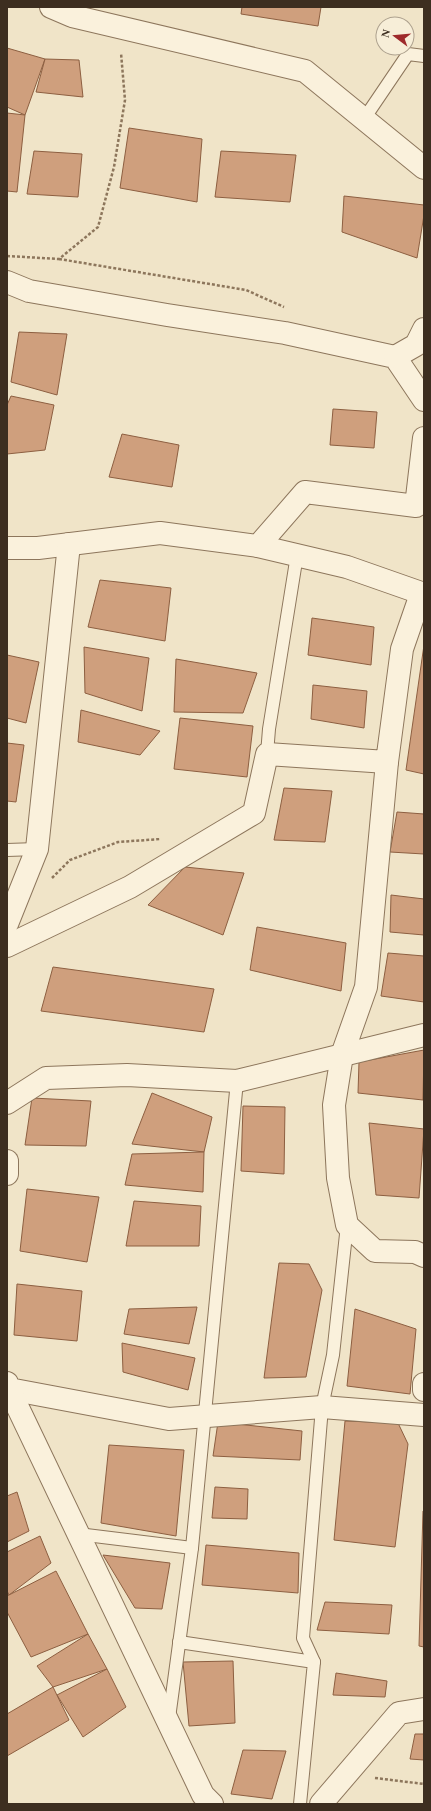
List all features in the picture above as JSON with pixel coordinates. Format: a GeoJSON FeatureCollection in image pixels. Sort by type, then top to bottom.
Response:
{"type":"FeatureCollection","features":[{"type":"Feature","properties":{"kind":"street"},"geometry":{"type":"LineString","coordinates":[[51,7],[72,16],[305,72],[424,168]]}},
{"type":"Feature","properties":{"kind":"street"},"geometry":{"type":"LineString","coordinates":[[7,282],[29,291],[167,315],[285,333],[395,357],[416,345],[424,329]]}},
{"type":"Feature","properties":{"kind":"street"},"geometry":{"type":"LineString","coordinates":[[395,357],[424,400]]}},
{"type":"Feature","properties":{"kind":"street"},"geometry":{"type":"LineString","coordinates":[[258,546],[305,492],[416,506],[424,438]]}},
{"type":"Feature","properties":{"kind":"street"},"geometry":{"type":"LineString","coordinates":[[7,548],[38,548],[160,532],[258,546],[348,567],[422,594],[402,649],[387,762],[366,987],[342,1055],[334,1105],[338,1178],[347,1225],[375,1251],[414,1252],[424,1256]]}},
{"type":"Feature","properties":{"kind":"street"},"geometry":{"type":"LineString","coordinates":[[7,924],[37,849],[69,544]]}},
{"type":"Feature","properties":{"kind":"street"},"geometry":{"type":"LineString","coordinates":[[7,946],[130,887],[254,813],[267,754],[387,762]]}},
{"type":"Feature","properties":{"kind":"street"},"geometry":{"type":"LineString","coordinates":[[7,1103],[46,1078],[128,1075],[238,1081],[424,1035]]}},
{"type":"Feature","properties":{"kind":"street"},"geometry":{"type":"LineString","coordinates":[[7,1162],[7,1174]]}},
{"type":"Feature","properties":{"kind":"street"},"geometry":{"type":"LineString","coordinates":[[424,1384],[424,1390]]}},
{"type":"Feature","properties":{"kind":"street"},"geometry":{"type":"LineString","coordinates":[[8,1387],[169,1419],[322,1407],[424,1415]]}},
{"type":"Feature","properties":{"kind":"street"},"geometry":{"type":"LineString","coordinates":[[8,1387],[168,1723],[204,1795],[212,1804]]}},
{"type":"Feature","properties":{"kind":"street"},"geometry":{"type":"LineString","coordinates":[[321,1804],[399,1713],[424,1709]]}},
{"type":"Feature","properties":{"kind":"lane"},"geometry":{"type":"LineString","coordinates":[[364,119],[408,54],[424,56]]}},
{"type":"Feature","properties":{"kind":"lane"},"geometry":{"type":"LineString","coordinates":[[267,754],[269,729],[297,555]]}},
{"type":"Feature","properties":{"kind":"lane"},"geometry":{"type":"LineString","coordinates":[[7,850],[37,849]]}},
{"type":"Feature","properties":{"kind":"lane"},"geometry":{"type":"LineString","coordinates":[[168,1723],[192,1548],[238,1081]]}},
{"type":"Feature","properties":{"kind":"lane"},"geometry":{"type":"LineString","coordinates":[[300,1804],[314,1662],[304,1638],[322,1407],[333,1355],[347,1225]]}},
{"type":"Feature","properties":{"kind":"lane"},"geometry":{"type":"LineString","coordinates":[[78,1534],[192,1548]]}},
{"type":"Feature","properties":{"kind":"lane"},"geometry":{"type":"LineString","coordinates":[[179,1642],[314,1662]]}},
{"type":"Feature","properties":{"kind":"path"},"geometry":{"type":"LineString","coordinates":[[59,259],[98,226],[114,167],[125,100],[122,55],[105,23]]}},
{"type":"Feature","properties":{"kind":"path"},"geometry":{"type":"LineString","coordinates":[[7,256],[59,259],[246,290],[289,309]]}},
{"type":"Feature","properties":{"kind":"path"},"geometry":{"type":"LineString","coordinates":[[48,883],[70,860],[118,842],[168,839]]}},
{"type":"Feature","properties":{"kind":"path"},"geometry":{"type":"LineString","coordinates":[[347,1774],[424,1784]]}},
{"type":"Feature","properties":{"kind":"building"},"geometry":{"type":"Polygon","coordinates":[[[242,7],[321,7],[318,26],[241,14],[242,7]]]}},
{"type":"Feature","properties":{"kind":"building"},"geometry":{"type":"Polygon","coordinates":[[[7,48],[45,59],[25,115],[7,107],[7,48]]]}},
{"type":"Feature","properties":{"kind":"building"},"geometry":{"type":"Polygon","coordinates":[[[45,59],[79,60],[83,97],[36,92],[45,59]]]}},
{"type":"Feature","properties":{"kind":"building"},"geometry":{"type":"Polygon","coordinates":[[[7,113],[25,115],[17,192],[7,191],[7,113]]]}},
{"type":"Feature","properties":{"kind":"building"},"geometry":{"type":"Polygon","coordinates":[[[129,128],[202,139],[197,202],[120,188],[129,128]]]}},
{"type":"Feature","properties":{"kind":"building"},"geometry":{"type":"Polygon","coordinates":[[[34,151],[82,154],[78,197],[27,194],[34,151]]]}},
{"type":"Feature","properties":{"kind":"building"},"geometry":{"type":"Polygon","coordinates":[[[221,151],[296,155],[290,202],[215,197],[221,151]]]}},
{"type":"Feature","properties":{"kind":"building"},"geometry":{"type":"Polygon","coordinates":[[[344,196],[424,205],[424,215],[417,258],[342,232],[344,196]]]}},
{"type":"Feature","properties":{"kind":"building"},"geometry":{"type":"Polygon","coordinates":[[[19,332],[67,334],[57,395],[11,382],[19,332]]]}},
{"type":"Feature","properties":{"kind":"building"},"geometry":{"type":"Polygon","coordinates":[[[11,396],[54,405],[45,450],[7,454],[7,405],[11,396]]]}},
{"type":"Feature","properties":{"kind":"building"},"geometry":{"type":"Polygon","coordinates":[[[333,409],[377,412],[374,448],[330,445],[333,409]]]}},
{"type":"Feature","properties":{"kind":"building"},"geometry":{"type":"Polygon","coordinates":[[[122,434],[179,445],[172,487],[109,477],[122,434]]]}},
{"type":"Feature","properties":{"kind":"building"},"geometry":{"type":"Polygon","coordinates":[[[100,580],[171,588],[165,641],[88,627],[100,580]]]}},
{"type":"Feature","properties":{"kind":"building"},"geometry":{"type":"Polygon","coordinates":[[[312,618],[374,627],[371,665],[308,655],[312,618]]]}},
{"type":"Feature","properties":{"kind":"building"},"geometry":{"type":"Polygon","coordinates":[[[424,645],[424,774],[406,770],[424,645]]]}},
{"type":"Feature","properties":{"kind":"building"},"geometry":{"type":"Polygon","coordinates":[[[84,647],[149,658],[142,711],[85,693],[84,647]]]}},
{"type":"Feature","properties":{"kind":"building"},"geometry":{"type":"Polygon","coordinates":[[[7,655],[39,662],[26,723],[7,718],[7,655]]]}},
{"type":"Feature","properties":{"kind":"building"},"geometry":{"type":"Polygon","coordinates":[[[176,659],[257,673],[243,713],[174,712],[176,659]]]}},
{"type":"Feature","properties":{"kind":"building"},"geometry":{"type":"Polygon","coordinates":[[[313,685],[367,691],[364,728],[311,719],[313,685]]]}},
{"type":"Feature","properties":{"kind":"building"},"geometry":{"type":"Polygon","coordinates":[[[81,710],[160,731],[140,755],[78,742],[81,710]]]}},
{"type":"Feature","properties":{"kind":"building"},"geometry":{"type":"Polygon","coordinates":[[[180,718],[253,726],[247,777],[174,769],[180,718]]]}},
{"type":"Feature","properties":{"kind":"building"},"geometry":{"type":"Polygon","coordinates":[[[7,743],[24,745],[16,802],[7,801],[7,743]]]}},
{"type":"Feature","properties":{"kind":"building"},"geometry":{"type":"Polygon","coordinates":[[[284,788],[332,791],[325,842],[274,840],[284,788]]]}},
{"type":"Feature","properties":{"kind":"building"},"geometry":{"type":"Polygon","coordinates":[[[397,812],[424,814],[424,854],[390,852],[397,812]]]}},
{"type":"Feature","properties":{"kind":"building"},"geometry":{"type":"Polygon","coordinates":[[[185,867],[244,873],[223,935],[148,905],[185,867]]]}},
{"type":"Feature","properties":{"kind":"building"},"geometry":{"type":"Polygon","coordinates":[[[391,895],[424,899],[424,935],[390,932],[391,895]]]}},
{"type":"Feature","properties":{"kind":"building"},"geometry":{"type":"Polygon","coordinates":[[[257,927],[346,943],[341,991],[250,970],[257,927]]]}},
{"type":"Feature","properties":{"kind":"building"},"geometry":{"type":"Polygon","coordinates":[[[388,953],[424,956],[424,1002],[381,996],[388,953]]]}},
{"type":"Feature","properties":{"kind":"building"},"geometry":{"type":"Polygon","coordinates":[[[53,967],[214,989],[204,1032],[41,1011],[53,967]]]}},
{"type":"Feature","properties":{"kind":"building"},"geometry":{"type":"Polygon","coordinates":[[[424,1050],[423,1100],[358,1093],[359,1062],[424,1050]]]}},
{"type":"Feature","properties":{"kind":"building"},"geometry":{"type":"Polygon","coordinates":[[[152,1093],[212,1117],[204,1152],[132,1144],[152,1093]]]}},
{"type":"Feature","properties":{"kind":"building"},"geometry":{"type":"Polygon","coordinates":[[[32,1098],[91,1101],[86,1146],[25,1145],[32,1098]]]}},
{"type":"Feature","properties":{"kind":"building"},"geometry":{"type":"Polygon","coordinates":[[[243,1106],[285,1107],[284,1174],[241,1171],[243,1106]]]}},
{"type":"Feature","properties":{"kind":"building"},"geometry":{"type":"Polygon","coordinates":[[[369,1123],[424,1129],[419,1198],[376,1195],[369,1123]]]}},
{"type":"Feature","properties":{"kind":"building"},"geometry":{"type":"Polygon","coordinates":[[[204,1152],[203,1192],[125,1185],[132,1154],[204,1152]]]}},
{"type":"Feature","properties":{"kind":"building"},"geometry":{"type":"Polygon","coordinates":[[[27,1189],[99,1197],[87,1262],[20,1251],[27,1189]]]}},
{"type":"Feature","properties":{"kind":"building"},"geometry":{"type":"Polygon","coordinates":[[[134,1201],[201,1206],[199,1246],[126,1246],[134,1201]]]}},
{"type":"Feature","properties":{"kind":"building"},"geometry":{"type":"Polygon","coordinates":[[[279,1263],[309,1264],[322,1290],[306,1377],[264,1378],[279,1263]]]}},
{"type":"Feature","properties":{"kind":"building"},"geometry":{"type":"Polygon","coordinates":[[[17,1284],[82,1291],[77,1341],[14,1335],[17,1284]]]}},
{"type":"Feature","properties":{"kind":"building"},"geometry":{"type":"Polygon","coordinates":[[[197,1307],[189,1344],[124,1334],[129,1309],[197,1307]]]}},
{"type":"Feature","properties":{"kind":"building"},"geometry":{"type":"Polygon","coordinates":[[[355,1309],[416,1329],[410,1394],[347,1386],[355,1309]]]}},
{"type":"Feature","properties":{"kind":"building"},"geometry":{"type":"Polygon","coordinates":[[[122,1343],[195,1358],[188,1390],[123,1372],[122,1343]]]}},
{"type":"Feature","properties":{"kind":"building"},"geometry":{"type":"Polygon","coordinates":[[[345,1421],[398,1423],[408,1444],[395,1547],[334,1540],[345,1421]]]}},
{"type":"Feature","properties":{"kind":"building"},"geometry":{"type":"Polygon","coordinates":[[[218,1422],[302,1431],[300,1460],[213,1456],[218,1422]]]}},
{"type":"Feature","properties":{"kind":"building"},"geometry":{"type":"Polygon","coordinates":[[[109,1445],[184,1450],[176,1536],[101,1523],[109,1445]]]}},
{"type":"Feature","properties":{"kind":"building"},"geometry":{"type":"Polygon","coordinates":[[[215,1487],[248,1489],[247,1519],[212,1518],[215,1487]]]}},
{"type":"Feature","properties":{"kind":"building"},"geometry":{"type":"Polygon","coordinates":[[[17,1492],[29,1531],[7,1542],[7,1496],[17,1492]]]}},
{"type":"Feature","properties":{"kind":"building"},"geometry":{"type":"Polygon","coordinates":[[[424,1511],[424,1647],[419,1646],[424,1511]]]}},
{"type":"Feature","properties":{"kind":"building"},"geometry":{"type":"Polygon","coordinates":[[[40,1536],[51,1563],[9,1595],[7,1591],[7,1552],[40,1536]]]}},
{"type":"Feature","properties":{"kind":"building"},"geometry":{"type":"Polygon","coordinates":[[[206,1545],[299,1553],[298,1593],[202,1585],[206,1545]]]}},
{"type":"Feature","properties":{"kind":"building"},"geometry":{"type":"Polygon","coordinates":[[[103,1555],[170,1563],[162,1609],[135,1608],[103,1555]]]}},
{"type":"Feature","properties":{"kind":"building"},"geometry":{"type":"Polygon","coordinates":[[[56,1571],[88,1634],[31,1657],[7,1612],[7,1596],[56,1571]]]}},
{"type":"Feature","properties":{"kind":"building"},"geometry":{"type":"Polygon","coordinates":[[[325,1602],[392,1605],[389,1634],[317,1630],[325,1602]]]}},
{"type":"Feature","properties":{"kind":"building"},"geometry":{"type":"Polygon","coordinates":[[[88,1634],[107,1669],[53,1687],[37,1666],[88,1634]]]}},
{"type":"Feature","properties":{"kind":"building"},"geometry":{"type":"Polygon","coordinates":[[[233,1661],[235,1723],[189,1726],[183,1662],[233,1661]]]}},
{"type":"Feature","properties":{"kind":"building"},"geometry":{"type":"Polygon","coordinates":[[[107,1669],[126,1707],[83,1737],[57,1695],[107,1669]]]}},
{"type":"Feature","properties":{"kind":"building"},"geometry":{"type":"Polygon","coordinates":[[[336,1673],[387,1681],[385,1697],[333,1695],[336,1673]]]}},
{"type":"Feature","properties":{"kind":"building"},"geometry":{"type":"Polygon","coordinates":[[[53,1687],[69,1720],[7,1756],[7,1714],[53,1687]]]}},
{"type":"Feature","properties":{"kind":"building"},"geometry":{"type":"Polygon","coordinates":[[[415,1734],[424,1734],[424,1760],[410,1759],[415,1734]]]}},
{"type":"Feature","properties":{"kind":"building"},"geometry":{"type":"Polygon","coordinates":[[[243,1750],[286,1751],[272,1799],[231,1794],[243,1750]]]}}]}
